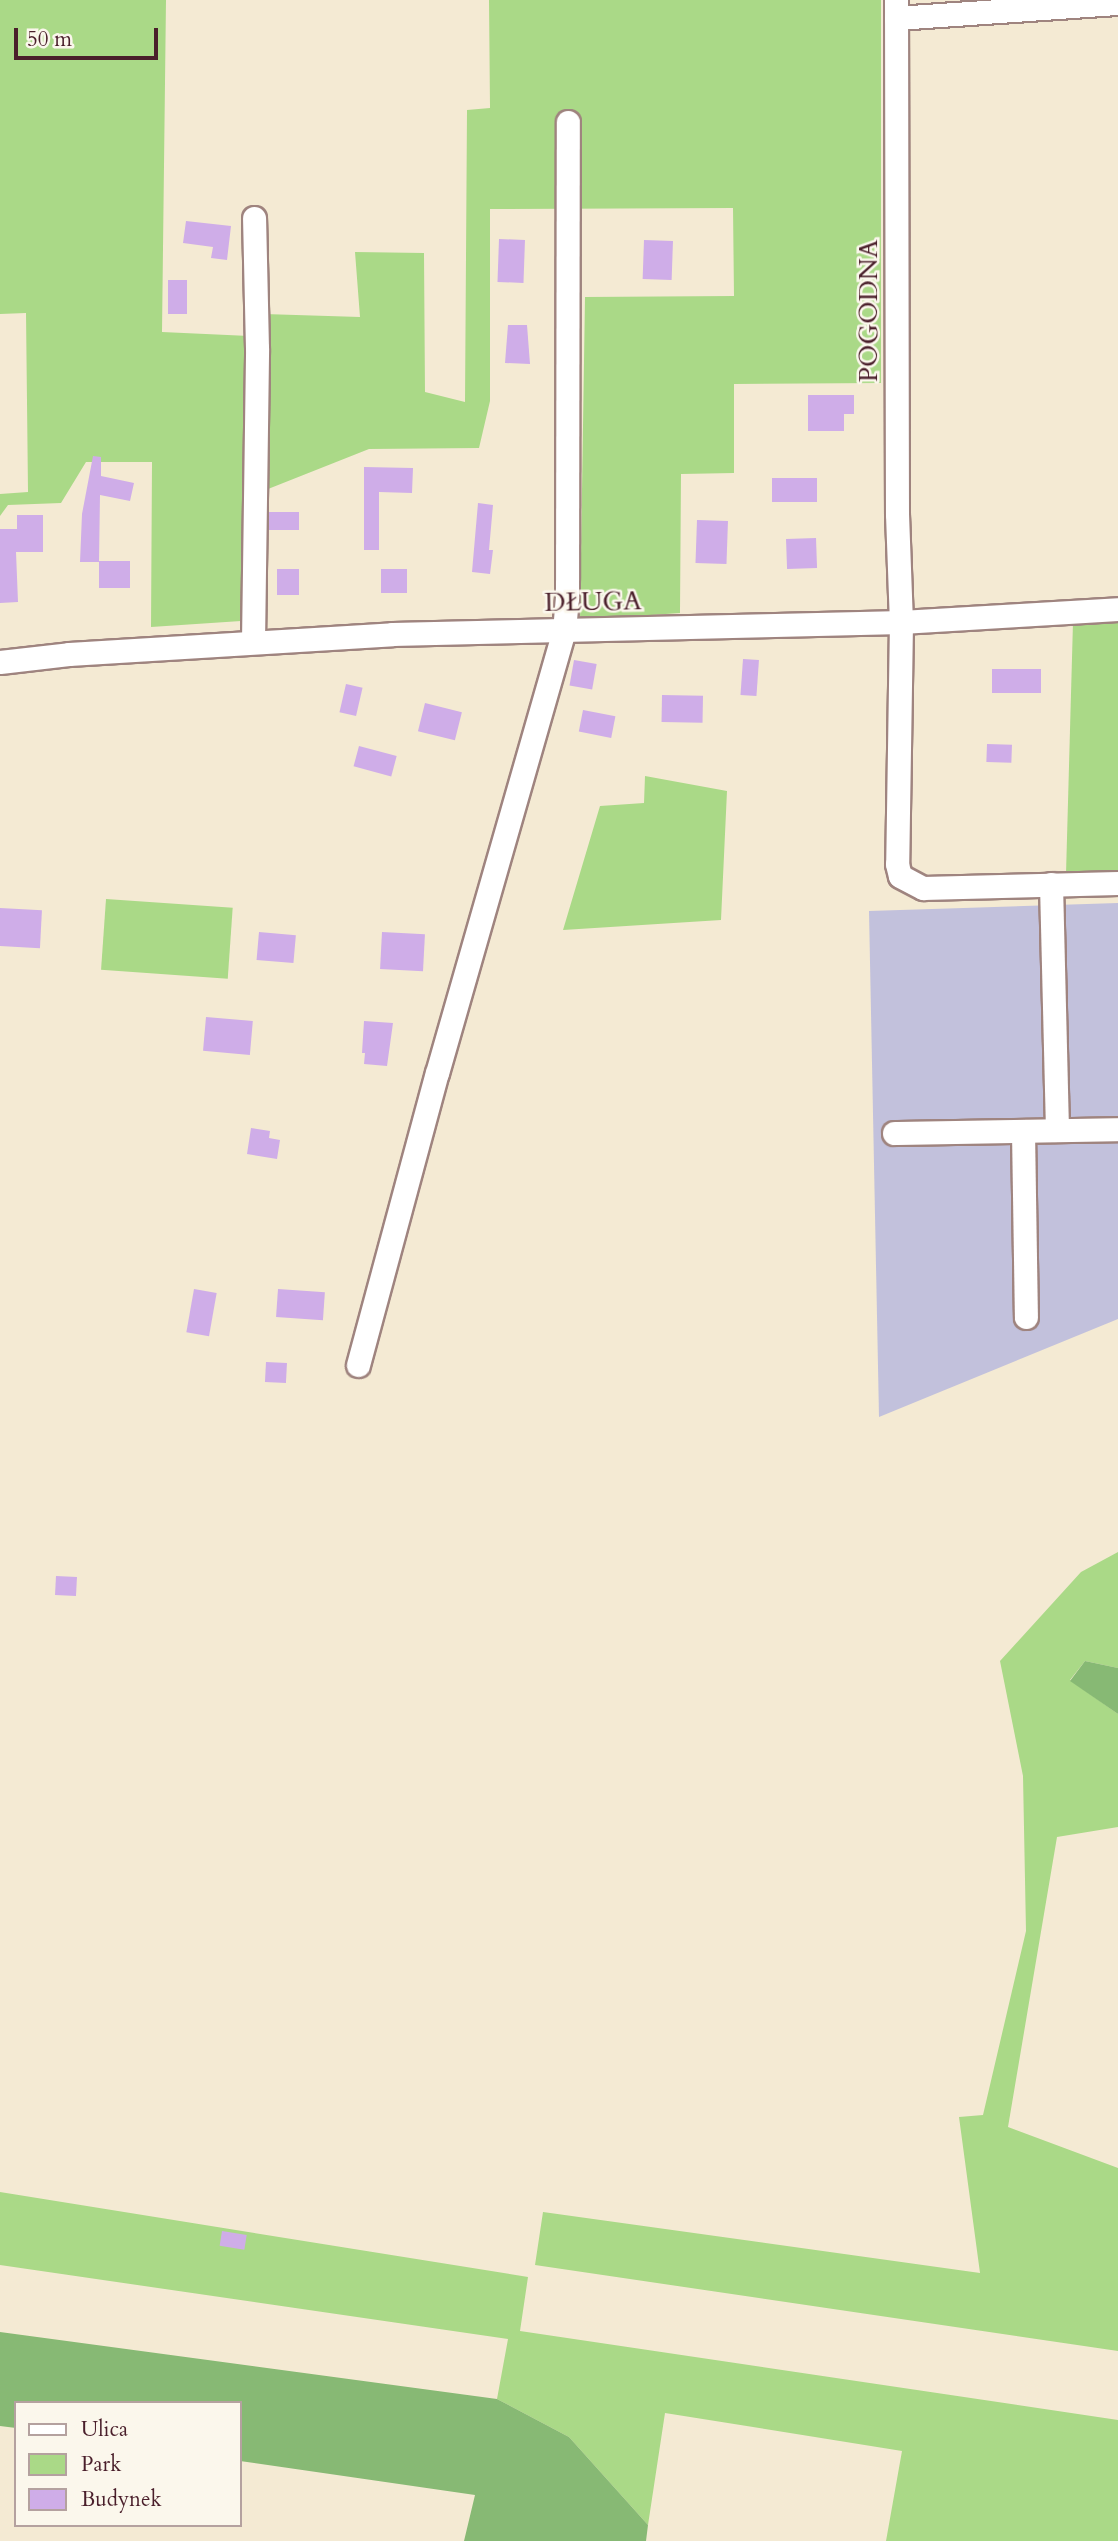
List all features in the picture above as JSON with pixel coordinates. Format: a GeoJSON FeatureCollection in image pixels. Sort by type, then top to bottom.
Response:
{"type":"FeatureCollection","features":[{"type":"Feature","properties":{"kind":"street"},"geometry":{"type":"LineString","coordinates":[[896,9],[1118,3]]}},
{"type":"Feature","properties":{"kind":"street","name":"POGODNA"},"geometry":{"type":"LineString","coordinates":[[896,9],[897,514],[901,622],[897,864],[901,876],[923,888],[1051,884]]}},
{"type":"Feature","properties":{"kind":"street"},"geometry":{"type":"LineString","coordinates":[[358,1365],[440,1062],[564,631],[568,598],[568,122]]}},
{"type":"Feature","properties":{"kind":"street"},"geometry":{"type":"LineString","coordinates":[[253,642],[257,348],[254,218]]}},
{"type":"Feature","properties":{"kind":"street","name":"DŁUGA"},"geometry":{"type":"LineString","coordinates":[[0,662],[69,654],[392,634],[901,622],[1118,609]]}},
{"type":"Feature","properties":{"kind":"street"},"geometry":{"type":"LineString","coordinates":[[1057,1130],[1051,884],[1118,883]]}},
{"type":"Feature","properties":{"kind":"street"},"geometry":{"type":"LineString","coordinates":[[894,1133],[1118,1129]]}},
{"type":"Feature","properties":{"kind":"street"},"geometry":{"type":"LineString","coordinates":[[1023,1131],[1026,1317]]}},
{"type":"Feature","properties":{"kind":"shaded area"},"geometry":{"type":"Polygon","coordinates":[[[1118,903],[1118,1319],[879,1417],[869,911],[1118,903]]]}},
{"type":"Feature","properties":{"kind":"green space"},"geometry":{"type":"Polygon","coordinates":[[[0,0],[166,0],[162,332],[249,336],[241,621],[151,627],[152,462],[86,462],[61,503],[8,505],[0,516],[0,494],[28,492],[26,313],[0,314],[0,0]]]}},
{"type":"Feature","properties":{"kind":"green space"},"geometry":{"type":"Polygon","coordinates":[[[489,0],[881,0],[881,383],[734,384],[734,473],[681,474],[680,613],[580,620],[585,297],[734,296],[733,208],[490,209],[490,401],[479,448],[369,449],[263,491],[264,314],[360,317],[355,252],[424,253],[425,392],[465,402],[467,110],[490,108],[489,0]]]}},
{"type":"Feature","properties":{"kind":"green space"},"geometry":{"type":"Polygon","coordinates":[[[1118,619],[1118,871],[1066,874],[1073,622],[1118,619]]]}},
{"type":"Feature","properties":{"kind":"green space"},"geometry":{"type":"Polygon","coordinates":[[[645,776],[727,791],[721,920],[563,930],[600,806],[644,803],[645,776]]]}},
{"type":"Feature","properties":{"kind":"green space"},"geometry":{"type":"Polygon","coordinates":[[[106,899],[233,908],[228,979],[101,970],[106,899]]]}},
{"type":"Feature","properties":{"kind":"green space"},"geometry":{"type":"Polygon","coordinates":[[[1118,1552],[1118,1668],[1085,1661],[1070,1680],[1118,1714],[1118,1827],[1057,1837],[1008,2127],[1118,2168],[1118,2351],[535,2265],[543,2212],[980,2273],[959,2117],[983,2115],[1026,1931],[1023,1776],[1000,1661],[1081,1572],[1118,1552]]]}},
{"type":"Feature","properties":{"kind":"green space"},"geometry":{"type":"Polygon","coordinates":[[[1085,1661],[1118,1668],[1118,1714],[1070,1681],[1085,1661]]]}},
{"type":"Feature","properties":{"kind":"green space"},"geometry":{"type":"Polygon","coordinates":[[[0,2192],[528,2277],[520,2331],[1118,2420],[1118,2541],[886,2541],[902,2451],[665,2413],[648,2525],[569,2437],[497,2399],[508,2339],[0,2265],[0,2192]]]}},
{"type":"Feature","properties":{"kind":"green space"},"geometry":{"type":"Polygon","coordinates":[[[0,2332],[497,2399],[569,2437],[648,2525],[646,2541],[464,2541],[475,2495],[242,2461],[242,2401],[14,2401],[14,2428],[0,2426],[0,2332]]]}},
{"type":"Feature","properties":{"kind":"building"},"geometry":{"type":"Polygon","coordinates":[[[186,221],[231,226],[227,260],[211,258],[213,247],[183,243],[186,221]]]}},
{"type":"Feature","properties":{"kind":"building"},"geometry":{"type":"Polygon","coordinates":[[[499,239],[525,240],[523,283],[497,282],[499,239]]]}},
{"type":"Feature","properties":{"kind":"building"},"geometry":{"type":"Polygon","coordinates":[[[644,240],[673,241],[672,280],[643,279],[644,240]]]}},
{"type":"Feature","properties":{"kind":"building"},"geometry":{"type":"Polygon","coordinates":[[[168,280],[187,280],[187,314],[168,314],[168,280]]]}},
{"type":"Feature","properties":{"kind":"building"},"geometry":{"type":"Polygon","coordinates":[[[508,325],[527,325],[530,364],[505,363],[508,325]]]}},
{"type":"Feature","properties":{"kind":"building"},"geometry":{"type":"Polygon","coordinates":[[[808,395],[854,395],[854,414],[844,414],[844,431],[808,431],[808,395]]]}},
{"type":"Feature","properties":{"kind":"building"},"geometry":{"type":"Polygon","coordinates":[[[93,456],[101,457],[101,476],[134,483],[130,501],[100,495],[99,562],[80,562],[82,514],[93,456]]]}},
{"type":"Feature","properties":{"kind":"building"},"geometry":{"type":"Polygon","coordinates":[[[364,467],[413,468],[412,493],[379,492],[379,550],[364,550],[364,467]]]}},
{"type":"Feature","properties":{"kind":"building"},"geometry":{"type":"Polygon","coordinates":[[[772,478],[817,478],[817,502],[772,502],[772,478]]]}},
{"type":"Feature","properties":{"kind":"building"},"geometry":{"type":"Polygon","coordinates":[[[478,503],[493,505],[490,574],[472,572],[478,503]]]}},
{"type":"Feature","properties":{"kind":"building"},"geometry":{"type":"Polygon","coordinates":[[[269,512],[299,512],[299,530],[269,530],[269,512]]]}},
{"type":"Feature","properties":{"kind":"building"},"geometry":{"type":"Polygon","coordinates":[[[17,515],[43,515],[43,552],[16,552],[18,602],[0,603],[0,529],[17,529],[17,515]]]}},
{"type":"Feature","properties":{"kind":"building"},"geometry":{"type":"Polygon","coordinates":[[[697,520],[728,521],[726,564],[695,563],[697,520]]]}},
{"type":"Feature","properties":{"kind":"building"},"geometry":{"type":"Polygon","coordinates":[[[816,538],[817,568],[787,569],[786,539],[816,538]]]}},
{"type":"Feature","properties":{"kind":"building"},"geometry":{"type":"Polygon","coordinates":[[[99,561],[130,561],[130,588],[99,588],[99,561]]]}},
{"type":"Feature","properties":{"kind":"building"},"geometry":{"type":"Polygon","coordinates":[[[277,569],[299,569],[299,595],[277,595],[277,569]]]}},
{"type":"Feature","properties":{"kind":"building"},"geometry":{"type":"Polygon","coordinates":[[[381,569],[407,569],[407,593],[381,593],[381,569]]]}},
{"type":"Feature","properties":{"kind":"building"},"geometry":{"type":"Polygon","coordinates":[[[743,659],[759,660],[756,696],[740,695],[743,659]]]}},
{"type":"Feature","properties":{"kind":"building"},"geometry":{"type":"Polygon","coordinates":[[[574,660],[597,664],[592,690],[569,686],[574,660]]]}},
{"type":"Feature","properties":{"kind":"building"},"geometry":{"type":"Polygon","coordinates":[[[992,669],[1041,669],[1041,693],[992,693],[992,669]]]}},
{"type":"Feature","properties":{"kind":"building"},"geometry":{"type":"Polygon","coordinates":[[[346,684],[363,688],[356,716],[339,712],[346,684]]]}},
{"type":"Feature","properties":{"kind":"building"},"geometry":{"type":"Polygon","coordinates":[[[662,695],[703,696],[703,723],[662,722],[662,695]]]}},
{"type":"Feature","properties":{"kind":"building"},"geometry":{"type":"Polygon","coordinates":[[[425,703],[462,712],[455,740],[418,731],[425,703]]]}},
{"type":"Feature","properties":{"kind":"building"},"geometry":{"type":"Polygon","coordinates":[[[583,710],[615,716],[611,738],[579,732],[583,710]]]}},
{"type":"Feature","properties":{"kind":"building"},"geometry":{"type":"Polygon","coordinates":[[[987,744],[1012,745],[1011,763],[986,762],[987,744]]]}},
{"type":"Feature","properties":{"kind":"building"},"geometry":{"type":"Polygon","coordinates":[[[359,746],[397,756],[391,776],[354,766],[359,746]]]}},
{"type":"Feature","properties":{"kind":"building"},"geometry":{"type":"Polygon","coordinates":[[[0,908],[42,910],[40,948],[0,946],[0,908]]]}},
{"type":"Feature","properties":{"kind":"building"},"geometry":{"type":"Polygon","coordinates":[[[259,932],[296,935],[293,963],[257,960],[259,932]]]}},
{"type":"Feature","properties":{"kind":"building"},"geometry":{"type":"Polygon","coordinates":[[[382,932],[425,934],[423,971],[380,969],[382,932]]]}},
{"type":"Feature","properties":{"kind":"building"},"geometry":{"type":"Polygon","coordinates":[[[206,1017],[253,1021],[250,1055],[203,1051],[206,1017]]]}},
{"type":"Feature","properties":{"kind":"building"},"geometry":{"type":"Polygon","coordinates":[[[364,1021],[393,1023],[387,1066],[364,1064],[364,1021]]]}},
{"type":"Feature","properties":{"kind":"building"},"geometry":{"type":"Polygon","coordinates":[[[251,1128],[270,1131],[269,1138],[280,1140],[277,1159],[247,1154],[251,1128]]]}},
{"type":"Feature","properties":{"kind":"building"},"geometry":{"type":"Polygon","coordinates":[[[194,1289],[217,1293],[209,1336],[186,1332],[194,1289]]]}},
{"type":"Feature","properties":{"kind":"building"},"geometry":{"type":"Polygon","coordinates":[[[278,1289],[325,1292],[323,1320],[276,1317],[278,1289]]]}},
{"type":"Feature","properties":{"kind":"building"},"geometry":{"type":"Polygon","coordinates":[[[266,1362],[287,1363],[286,1383],[265,1382],[266,1362]]]}},
{"type":"Feature","properties":{"kind":"building"},"geometry":{"type":"Polygon","coordinates":[[[56,1576],[77,1577],[76,1596],[55,1595],[56,1576]]]}},
{"type":"Feature","properties":{"kind":"building"},"geometry":{"type":"Polygon","coordinates":[[[222,2231],[247,2235],[244,2250],[220,2246],[222,2231]]]}}]}
